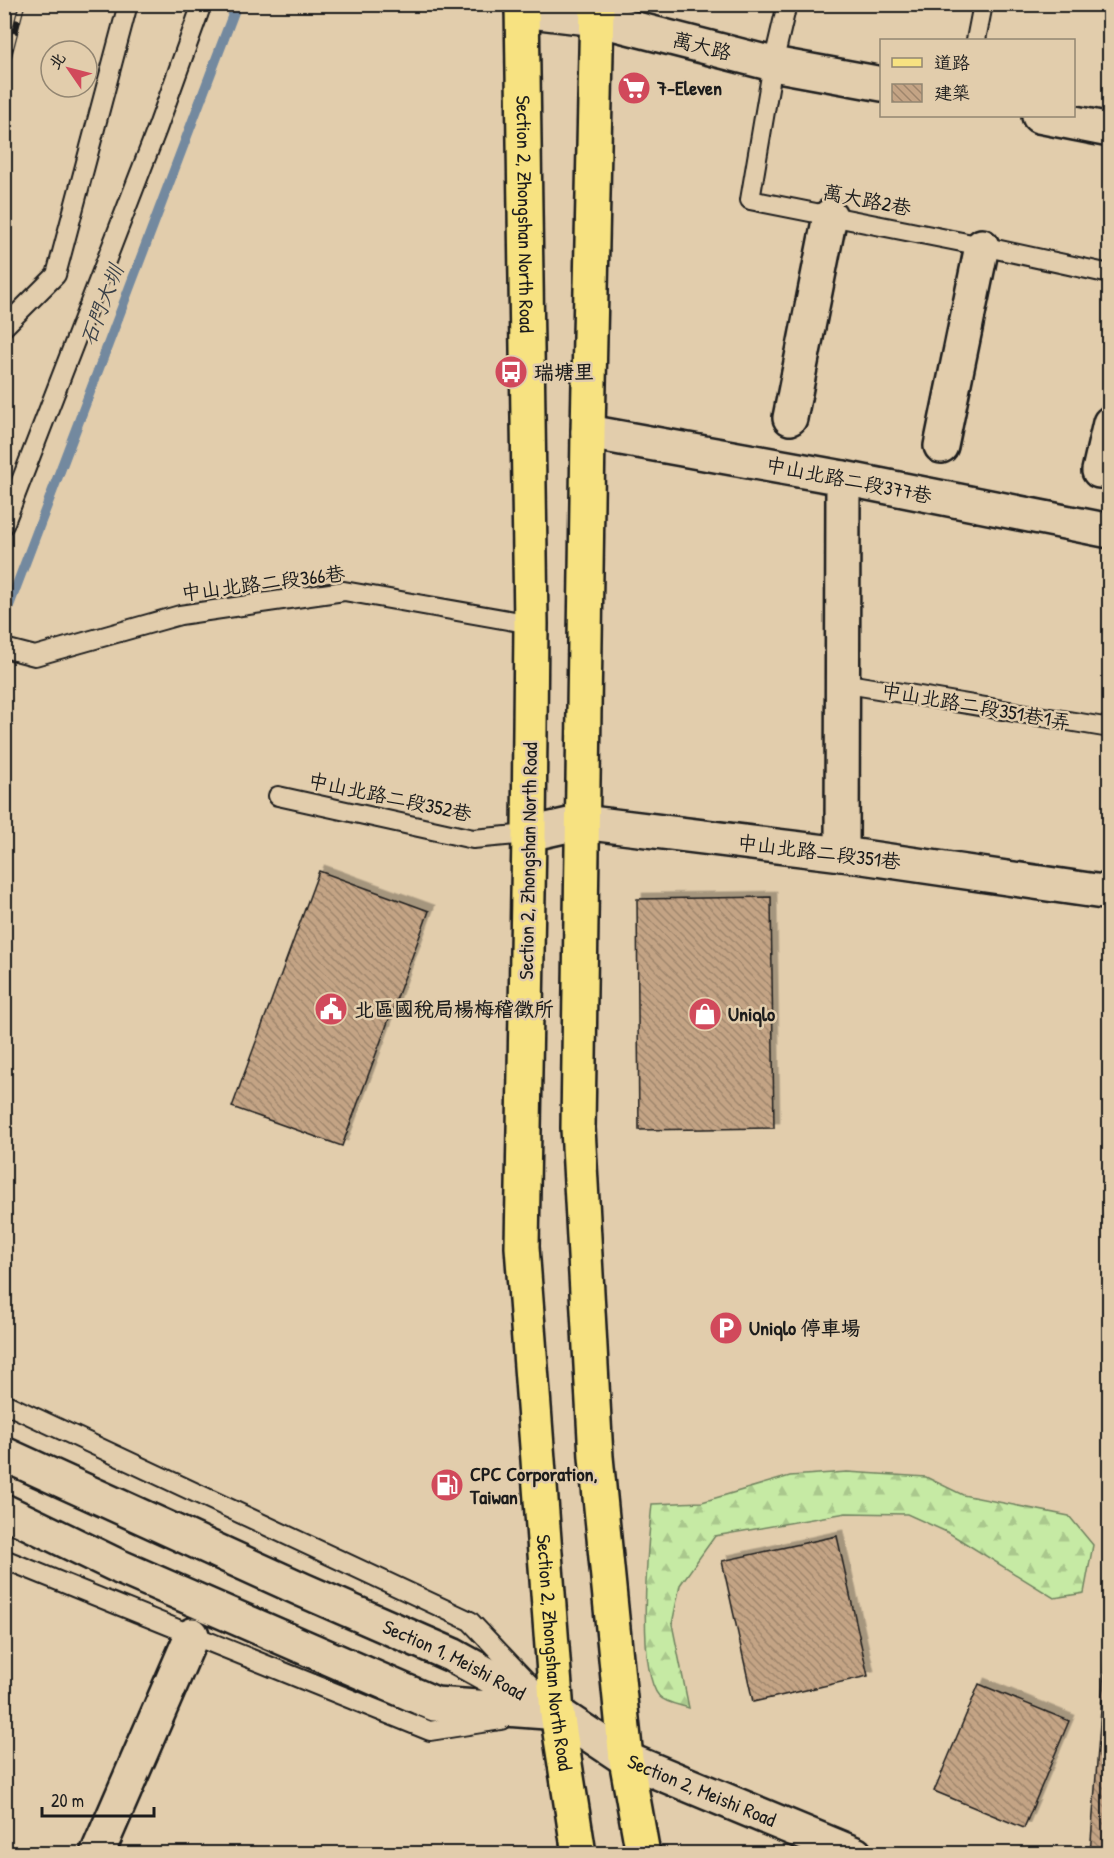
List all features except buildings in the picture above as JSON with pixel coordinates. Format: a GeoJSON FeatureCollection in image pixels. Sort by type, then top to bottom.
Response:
{"type":"FeatureCollection","features":[{"type":"Feature","properties":{"kind":"main road","name":"Section 2, Zhongshan North Road"},"geometry":{"type":"LineString","coordinates":[[522,7],[531,624],[530,834],[522,1247],[556,1713],[579,1854]]}},
{"type":"Feature","properties":{"kind":"main road"},"geometry":{"type":"LineString","coordinates":[[597,12],[588,432],[579,1152],[596,1457],[626,1759],[642,1854]]}},
{"type":"Feature","properties":{"kind":"street","name":"萬大路"},"geometry":{"type":"LineString","coordinates":[[522,7],[597,12],[773,64],[880,84]]}},
{"type":"Feature","properties":{"kind":"street"},"geometry":{"type":"LineString","coordinates":[[1044,117],[1110,130]]}},
{"type":"Feature","properties":{"kind":"street"},"geometry":{"type":"LineString","coordinates":[[790,418],[830,216]]}},
{"type":"Feature","properties":{"kind":"street"},"geometry":{"type":"LineString","coordinates":[[941,446],[982,246]]}},
{"type":"Feature","properties":{"kind":"street"},"geometry":{"type":"LineString","coordinates":[[1099,471],[1110,423]]}},
{"type":"Feature","properties":{"kind":"street","name":"中山北路二段377巷"},"geometry":{"type":"LineString","coordinates":[[588,432],[843,478],[1110,531]]}},
{"type":"Feature","properties":{"kind":"street"},"geometry":{"type":"LineString","coordinates":[[842,854],[843,478]]}},
{"type":"Feature","properties":{"kind":"street","name":"中山北路二段351巷"},"geometry":{"type":"LineString","coordinates":[[530,834],[582,822],[842,854],[1110,893]]}},
{"type":"Feature","properties":{"kind":"street","name":"Section 1, Meishi Road"},"geometry":{"type":"LineString","coordinates":[[4,1454],[452,1655],[556,1713]]}},
{"type":"Feature","properties":{"kind":"street","name":"Section 1, Meishi Road"},"geometry":{"type":"LineString","coordinates":[[4,1511],[120,1567],[435,1704],[556,1713]]}},
{"type":"Feature","properties":{"kind":"street"},"geometry":{"type":"LineString","coordinates":[[97,1854],[192,1635]]}},
{"type":"Feature","properties":{"kind":"street","name":"Section 2, Meishi Road"},"geometry":{"type":"LineString","coordinates":[[556,1713],[626,1759],[855,1854]]}},
{"type":"Feature","properties":{"kind":"lane"},"geometry":{"type":"LineString","coordinates":[[4,327],[56,275],[128,4]]}},
{"type":"Feature","properties":{"kind":"lane"},"geometry":{"type":"LineString","coordinates":[[4,525],[157,129],[201,4]]}},
{"type":"Feature","properties":{"kind":"lane"},"geometry":{"type":"LineString","coordinates":[[773,64],[787,4]]}},
{"type":"Feature","properties":{"kind":"lane"},"geometry":{"type":"LineString","coordinates":[[976,39],[983,4]]}},
{"type":"Feature","properties":{"kind":"lane","name":"萬大路2巷"},"geometry":{"type":"LineString","coordinates":[[773,64],[750,200],[1110,274]]}},
{"type":"Feature","properties":{"kind":"lane","name":"中山北路二段366巷"},"geometry":{"type":"LineString","coordinates":[[8,649],[35,656],[180,615],[344,591],[531,624]]}},
{"type":"Feature","properties":{"kind":"lane","name":"中山北路二段351巷1弄"},"geometry":{"type":"LineString","coordinates":[[842,683],[1110,728]]}},
{"type":"Feature","properties":{"kind":"lane","name":"中山北路二段352巷"},"geometry":{"type":"LineString","coordinates":[[278,796],[473,839],[530,834]]}},
{"type":"Feature","properties":{"kind":"lane"},"geometry":{"type":"LineString","coordinates":[[4,1403],[470,1621],[556,1713]]}},
{"type":"Feature","properties":{"kind":"lane"},"geometry":{"type":"LineString","coordinates":[[4,1559],[430,1731],[556,1713]]}},
{"type":"Feature","properties":{"kind":"green space"},"geometry":{"type":"Polygon","coordinates":[[[847,1472],[926,1477],[963,1495],[1069,1516],[1093,1545],[1084,1593],[1054,1598],[949,1533],[907,1514],[846,1513],[715,1536],[680,1585],[672,1624],[689,1708],[669,1702],[659,1696],[652,1682],[646,1633],[646,1574],[652,1504],[702,1502],[790,1476],[847,1472]]]}},
{"type":"Feature","properties":{"kind":"waterway","name":"石門大圳"},"geometry":{"type":"LineString","coordinates":[[4,619],[237,4]]}},
{"type":"Feature","properties":{"kind":"railway"},"geometry":{"type":"LineString","coordinates":[[4,74],[22,4]]}},
{"type":"Feature","properties":{"kind":"place","name":"7-Eleven"},"geometry":{"type":"Point","coordinates":[634,88]}},
{"type":"Feature","properties":{"kind":"place","name":"瑞塘里"},"geometry":{"type":"Point","coordinates":[511,372]}},
{"type":"Feature","properties":{"kind":"place","name":"北區國稅局楊梅稽徵所"},"geometry":{"type":"Point","coordinates":[331,1009]}},
{"type":"Feature","properties":{"kind":"place","name":"Uniqlo"},"geometry":{"type":"Point","coordinates":[705,1014]}},
{"type":"Feature","properties":{"kind":"place","name":"Uniqlo 停車場"},"geometry":{"type":"Point","coordinates":[726,1328]}},
{"type":"Feature","properties":{"kind":"place","name":"CPC Corporation, Taiwan"},"geometry":{"type":"Point","coordinates":[447,1485]}}]}
